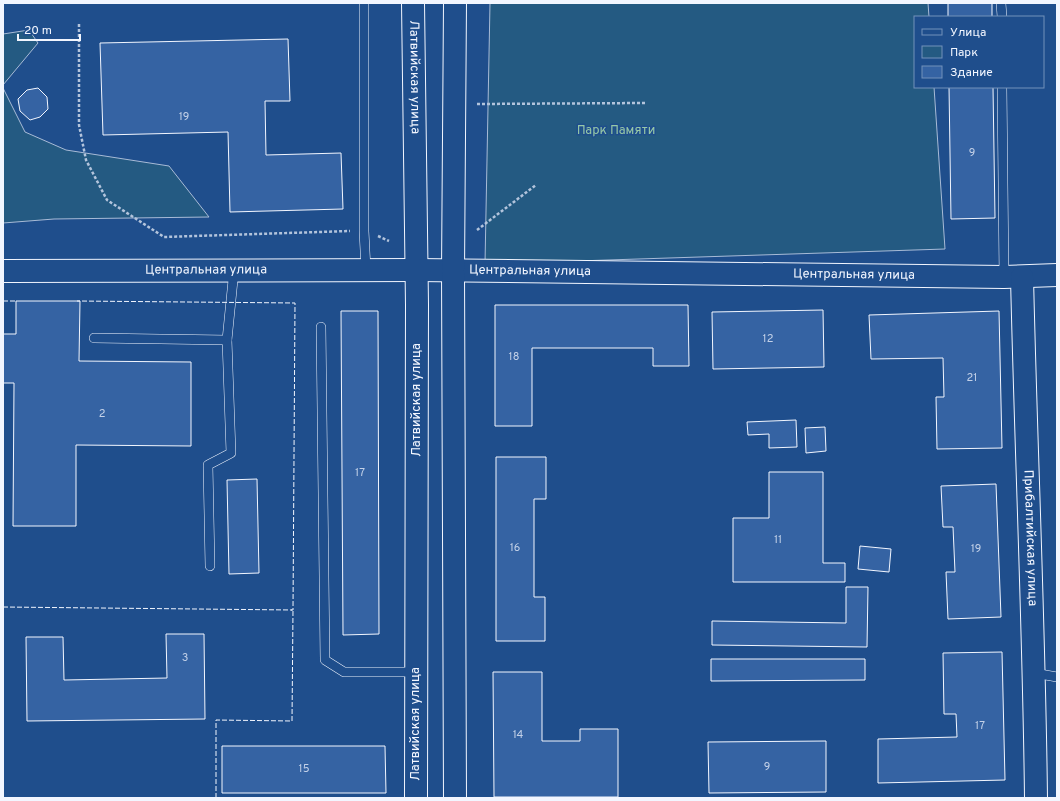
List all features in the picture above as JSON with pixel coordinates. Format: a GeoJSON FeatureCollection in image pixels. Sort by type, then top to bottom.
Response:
{"type":"FeatureCollection","features":[{"type":"Feature","properties":{"kind":"street","name":"Латвийская улица"},"geometry":{"type":"LineString","coordinates":[[413,3],[416,270],[416,798]]}},
{"type":"Feature","properties":{"kind":"street"},"geometry":{"type":"LineString","coordinates":[[455,3],[453,271],[455,798]]}},
{"type":"Feature","properties":{"kind":"street","name":"Центральная улица"},"geometry":{"type":"LineString","coordinates":[[3,271],[416,270],[1013,277],[1057,275]]}},
{"type":"Feature","properties":{"kind":"street","name":"Прибалтийская улица"},"geometry":{"type":"LineString","coordinates":[[1013,277],[1026,462],[1034,673],[1036,798]]}},
{"type":"Feature","properties":{"kind":"lane"},"geometry":{"type":"LineString","coordinates":[[364,3],[364,231],[366,270]]}},
{"type":"Feature","properties":{"kind":"lane"},"geometry":{"type":"LineString","coordinates":[[1001,3],[1002,16]]}},
{"type":"Feature","properties":{"kind":"lane"},"geometry":{"type":"LineString","coordinates":[[1002,88],[1013,277]]}},
{"type":"Feature","properties":{"kind":"lane"},"geometry":{"type":"LineString","coordinates":[[210,566],[208,465],[231,453],[227,340],[234,270]]}},
{"type":"Feature","properties":{"kind":"lane"},"geometry":{"type":"LineString","coordinates":[[321,327],[325,660],[344,672],[415,672]]}},
{"type":"Feature","properties":{"kind":"lane"},"geometry":{"type":"LineString","coordinates":[[94,338],[227,340]]}},
{"type":"Feature","properties":{"kind":"lane"},"geometry":{"type":"LineString","coordinates":[[1034,673],[1057,677]]}},
{"type":"Feature","properties":{"kind":"path"},"geometry":{"type":"LineString","coordinates":[[79,24],[79,126],[86,160],[107,200],[164,237],[364,231],[389,241]]}},
{"type":"Feature","properties":{"kind":"path"},"geometry":{"type":"LineString","coordinates":[[476,104],[645,103]]}},
{"type":"Feature","properties":{"kind":"path"},"geometry":{"type":"LineString","coordinates":[[477,230],[536,185]]}},
{"type":"Feature","properties":{"kind":"green space","name":"Парк Памяти"},"geometry":{"type":"Polygon","coordinates":[[[490,3],[928,3],[929,16],[914,16],[914,88],[934,88],[945,249],[485,264],[490,3]]]}},
{"type":"Feature","properties":{"kind":"green space"},"geometry":{"type":"Polygon","coordinates":[[[29,30],[38,43],[3,85],[3,34],[29,30]]]}},
{"type":"Feature","properties":{"kind":"green space"},"geometry":{"type":"Polygon","coordinates":[[[3,88],[25,132],[66,150],[169,166],[209,217],[54,219],[3,223],[3,88]]]}},
{"type":"Feature","properties":{"kind":"building"},"geometry":{"type":"Polygon","coordinates":[[[948,3],[992,3],[992,16],[948,16],[948,3]]]}},
{"type":"Feature","properties":{"kind":"building"},"geometry":{"type":"Polygon","coordinates":[[[288,39],[290,101],[265,101],[266,155],[341,153],[343,209],[230,212],[228,132],[103,135],[100,43],[288,39]]]}},
{"type":"Feature","properties":{"kind":"building"},"geometry":{"type":"Polygon","coordinates":[[[38,88],[47,97],[48,109],[40,117],[30,120],[20,111],[18,99],[27,90],[38,88]]]}},
{"type":"Feature","properties":{"kind":"building"},"geometry":{"type":"Polygon","coordinates":[[[949,88],[993,88],[995,218],[951,219],[949,88]]]}},
{"type":"Feature","properties":{"kind":"building"},"geometry":{"type":"Polygon","coordinates":[[[16,301],[80,301],[79,361],[191,362],[191,446],[76,445],[76,526],[13,526],[14,383],[3,383],[3,334],[16,334],[16,301]]]}},
{"type":"Feature","properties":{"kind":"building"},"geometry":{"type":"Polygon","coordinates":[[[495,305],[688,305],[689,366],[653,366],[653,348],[532,348],[532,426],[495,426],[495,305]]]}},
{"type":"Feature","properties":{"kind":"building"},"geometry":{"type":"Polygon","coordinates":[[[823,310],[824,367],[713,369],[712,312],[823,310]]]}},
{"type":"Feature","properties":{"kind":"building"},"geometry":{"type":"Polygon","coordinates":[[[341,311],[378,311],[379,634],[343,635],[341,311]]]}},
{"type":"Feature","properties":{"kind":"building"},"geometry":{"type":"Polygon","coordinates":[[[999,311],[1002,448],[937,449],[936,397],[944,397],[943,358],[871,359],[869,315],[999,311]]]}},
{"type":"Feature","properties":{"kind":"building"},"geometry":{"type":"Polygon","coordinates":[[[796,420],[797,447],[769,448],[769,434],[748,435],[747,422],[796,420]]]}},
{"type":"Feature","properties":{"kind":"building"},"geometry":{"type":"Polygon","coordinates":[[[825,427],[826,451],[806,453],[805,428],[825,427]]]}},
{"type":"Feature","properties":{"kind":"building"},"geometry":{"type":"Polygon","coordinates":[[[496,457],[546,457],[546,499],[534,499],[534,597],[545,597],[545,641],[496,641],[496,457]]]}},
{"type":"Feature","properties":{"kind":"building"},"geometry":{"type":"Polygon","coordinates":[[[769,472],[823,472],[823,563],[845,563],[845,582],[733,582],[733,518],[769,518],[769,472]]]}},
{"type":"Feature","properties":{"kind":"building"},"geometry":{"type":"Polygon","coordinates":[[[257,479],[259,573],[229,574],[227,480],[257,479]]]}},
{"type":"Feature","properties":{"kind":"building"},"geometry":{"type":"Polygon","coordinates":[[[996,484],[1001,617],[948,619],[946,572],[955,572],[953,527],[943,527],[941,486],[996,484]]]}},
{"type":"Feature","properties":{"kind":"building"},"geometry":{"type":"Polygon","coordinates":[[[860,546],[891,549],[889,572],[858,569],[860,546]]]}},
{"type":"Feature","properties":{"kind":"building"},"geometry":{"type":"Polygon","coordinates":[[[846,587],[868,587],[867,647],[712,645],[712,621],[846,623],[846,587]]]}},
{"type":"Feature","properties":{"kind":"building"},"geometry":{"type":"Polygon","coordinates":[[[166,634],[204,634],[205,719],[27,721],[26,637],[63,637],[64,680],[167,678],[166,634]]]}},
{"type":"Feature","properties":{"kind":"building"},"geometry":{"type":"Polygon","coordinates":[[[1002,652],[1005,780],[878,783],[878,739],[957,737],[956,714],[944,714],[943,653],[1002,652]]]}},
{"type":"Feature","properties":{"kind":"building"},"geometry":{"type":"Polygon","coordinates":[[[711,659],[865,659],[865,680],[711,681],[711,659]]]}},
{"type":"Feature","properties":{"kind":"building"},"geometry":{"type":"Polygon","coordinates":[[[493,672],[542,672],[542,741],[580,741],[580,729],[618,729],[618,797],[494,797],[493,672]]]}},
{"type":"Feature","properties":{"kind":"building"},"geometry":{"type":"Polygon","coordinates":[[[826,741],[826,792],[709,793],[708,742],[826,741]]]}},
{"type":"Feature","properties":{"kind":"building"},"geometry":{"type":"Polygon","coordinates":[[[222,746],[385,746],[386,793],[222,793],[222,746]]]}},
{"type":"Feature","properties":{"kind":"fence"},"geometry":{"type":"LineString","coordinates":[[3,301],[17,301]]}},
{"type":"Feature","properties":{"kind":"fence"},"geometry":{"type":"LineString","coordinates":[[3,607],[293,610],[295,303],[77,301]]}},
{"type":"Feature","properties":{"kind":"fence"},"geometry":{"type":"LineString","coordinates":[[216,798],[216,720],[292,721],[293,610],[291,610]]}}]}
